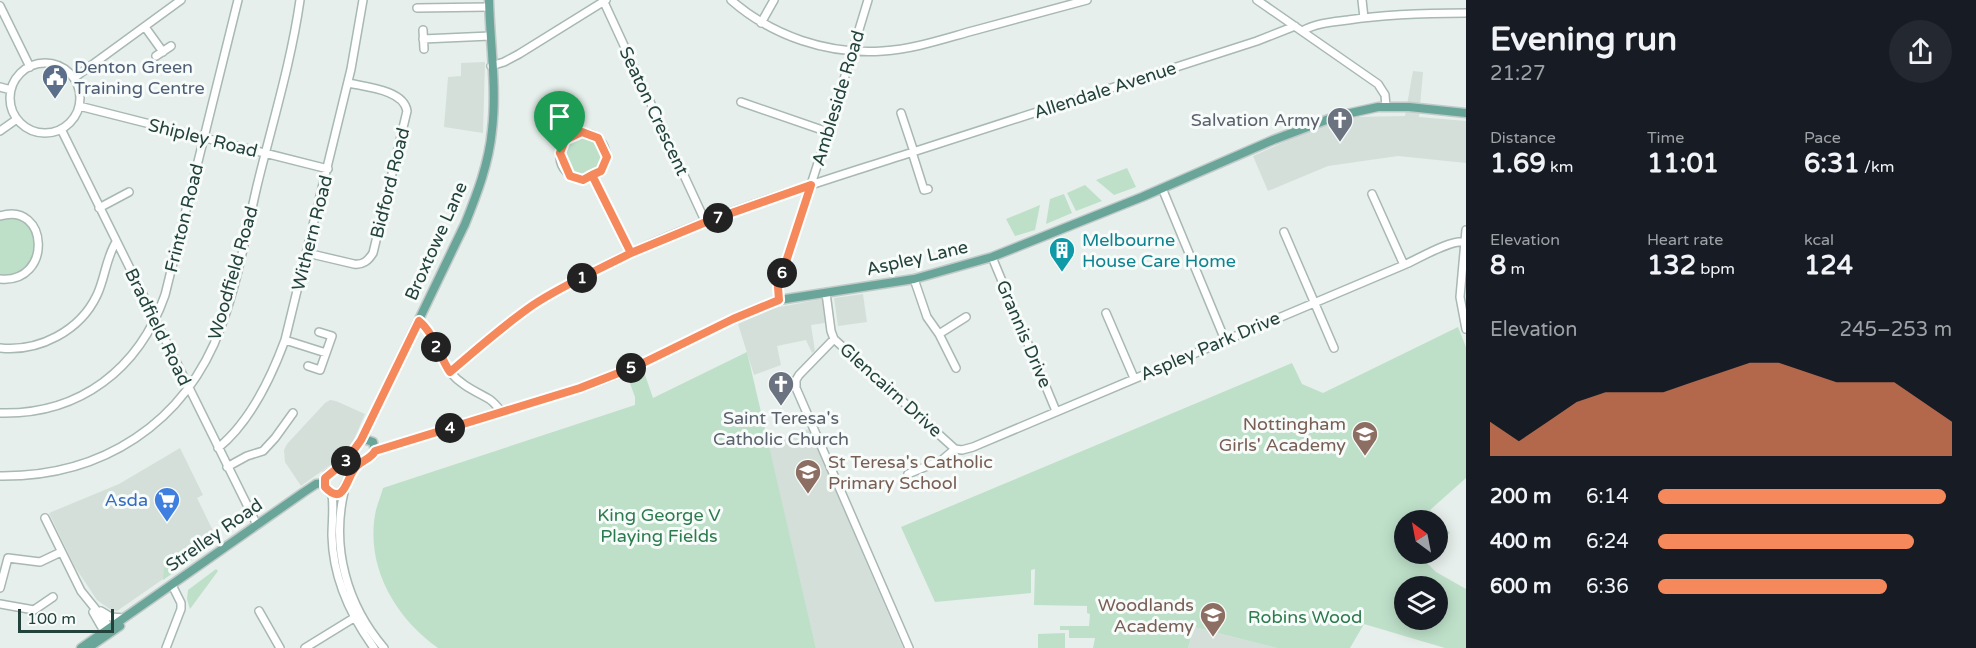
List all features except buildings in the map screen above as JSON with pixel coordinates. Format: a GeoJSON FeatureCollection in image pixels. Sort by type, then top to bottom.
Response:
{"type":"FeatureCollection","features":[{"type":"Feature","properties":{"kind":"main road","name":"Broxtowe Lane"},"geometry":{"type":"LineString","coordinates":[[324,483],[327,475],[346,461],[361,440],[465,224],[484,172],[492,127],[489,3]]}},
{"type":"Feature","properties":{"kind":"main road","name":"Aspley Lane"},"geometry":{"type":"LineString","coordinates":[[375,451],[547,399],[633,368],[733,319],[779,300],[914,279],[992,257],[1273,140],[1337,116],[1386,107],[1466,113]]}},
{"type":"Feature","properties":{"kind":"main road"},"geometry":{"type":"LineString","coordinates":[[324,483],[332,494],[344,492],[355,467],[373,455],[375,451],[373,442],[361,440]]}},
{"type":"Feature","properties":{"kind":"main road","name":"Strelley Road"},"geometry":{"type":"LineString","coordinates":[[81,648],[108,630],[121,625],[124,618],[316,484],[324,483]]}},
{"type":"Feature","properties":{"kind":"main road","name":"Strelley Road"},"geometry":{"type":"LineString","coordinates":[[88,648],[108,630]]}},
{"type":"Feature","properties":{"kind":"street","name":"Frinton Road"},"geometry":{"type":"LineString","coordinates":[[0,413],[41,410],[82,395],[109,378],[128,360],[151,330],[165,295],[238,0]]}},
{"type":"Feature","properties":{"kind":"street","name":"Woodfield Road"},"geometry":{"type":"LineString","coordinates":[[0,476],[30,476],[64,471],[107,455],[148,429],[188,389],[209,355],[224,317],[283,82],[300,0]]}},
{"type":"Feature","properties":{"kind":"street","name":"Withern Road"},"geometry":{"type":"LineString","coordinates":[[218,448],[234,432],[255,402],[275,365],[285,340],[348,83],[363,0]]}},
{"type":"Feature","properties":{"kind":"street"},"geometry":{"type":"LineString","coordinates":[[491,66],[504,62],[604,0]]}},
{"type":"Feature","properties":{"kind":"street","name":"Seaton Crescent"},"geometry":{"type":"LineString","coordinates":[[604,0],[706,222]]}},
{"type":"Feature","properties":{"kind":"street"},"geometry":{"type":"LineString","coordinates":[[731,0],[761,23],[799,40],[852,51],[884,51],[922,44],[1087,0]]}},
{"type":"Feature","properties":{"kind":"street"},"geometry":{"type":"LineString","coordinates":[[761,23],[774,0]]}},
{"type":"Feature","properties":{"kind":"street","name":"Ambleside Road"},"geometry":{"type":"LineString","coordinates":[[779,300],[778,287],[868,0]]}},
{"type":"Feature","properties":{"kind":"street"},"geometry":{"type":"LineString","coordinates":[[1257,0],[1378,84],[1385,95],[1386,107]]}},
{"type":"Feature","properties":{"kind":"street"},"geometry":{"type":"LineString","coordinates":[[1362,0],[1364,18]]}},
{"type":"Feature","properties":{"kind":"street"},"geometry":{"type":"LineString","coordinates":[[74,78],[178,1]]}},
{"type":"Feature","properties":{"kind":"street","name":"Broxtowe Lane"},"geometry":{"type":"LineString","coordinates":[[417,8],[489,3]]}},
{"type":"Feature","properties":{"kind":"street"},"geometry":{"type":"LineString","coordinates":[[0,6],[30,67]]}},
{"type":"Feature","properties":{"kind":"street"},"geometry":{"type":"LineString","coordinates":[[1302,31],[1316,25],[1364,18],[1429,13],[1466,13]]}},
{"type":"Feature","properties":{"kind":"street","name":"Allendale Avenue"},"geometry":{"type":"LineString","coordinates":[[450,372],[502,328],[559,290],[631,253],[706,222],[811,185],[1246,45],[1295,26]]}},
{"type":"Feature","properties":{"kind":"street"},"geometry":{"type":"LineString","coordinates":[[145,27],[163,52]]}},
{"type":"Feature","properties":{"kind":"street"},"geometry":{"type":"LineString","coordinates":[[423,30],[424,49]]}},
{"type":"Feature","properties":{"kind":"street"},"geometry":{"type":"LineString","coordinates":[[423,39],[490,36]]}},
{"type":"Feature","properties":{"kind":"street"},"geometry":{"type":"LineString","coordinates":[[156,57],[171,46]]}},
{"type":"Feature","properties":{"kind":"street"},"geometry":{"type":"LineString","coordinates":[[54,64],[63,68],[74,78],[78,88],[79,106],[72,121],[61,129],[42,133],[29,129],[17,119],[10,101],[11,90],[19,75],[30,67],[54,64]]}},
{"type":"Feature","properties":{"kind":"street","name":"Bidford Road"},"geometry":{"type":"LineString","coordinates":[[307,253],[360,265],[370,259],[394,166],[407,111],[404,101],[395,95],[348,83]]}},
{"type":"Feature","properties":{"kind":"street"},"geometry":{"type":"LineString","coordinates":[[0,87],[11,90]]}},
{"type":"Feature","properties":{"kind":"street"},"geometry":{"type":"LineString","coordinates":[[741,102],[828,132]]}},
{"type":"Feature","properties":{"kind":"street","name":"Shipley Road"},"geometry":{"type":"LineString","coordinates":[[79,106],[328,169]]}},
{"type":"Feature","properties":{"kind":"street"},"geometry":{"type":"LineString","coordinates":[[902,113],[924,190],[928,189]]}},
{"type":"Feature","properties":{"kind":"street"},"geometry":{"type":"LineString","coordinates":[[0,131],[17,119]]}},
{"type":"Feature","properties":{"kind":"street","name":"Bradfield Road"},"geometry":{"type":"LineString","coordinates":[[61,129],[256,525]]}},
{"type":"Feature","properties":{"kind":"street"},"geometry":{"type":"LineString","coordinates":[[582,132],[596,136],[607,154],[603,169],[592,175],[583,180],[570,176],[560,156],[565,140],[582,132]]}},
{"type":"Feature","properties":{"kind":"street"},"geometry":{"type":"LineString","coordinates":[[592,175],[631,253]]}},
{"type":"Feature","properties":{"kind":"street"},"geometry":{"type":"LineString","coordinates":[[1162,188],[1226,340]]}},
{"type":"Feature","properties":{"kind":"street"},"geometry":{"type":"LineString","coordinates":[[99,208],[129,192]]}},
{"type":"Feature","properties":{"kind":"street"},"geometry":{"type":"LineString","coordinates":[[1372,195],[1404,265]]}},
{"type":"Feature","properties":{"kind":"street"},"geometry":{"type":"LineString","coordinates":[[0,216],[10,213],[22,216],[33,224],[39,238],[35,261],[28,271],[18,278],[0,280]]}},
{"type":"Feature","properties":{"kind":"street"},"geometry":{"type":"LineString","coordinates":[[1466,230],[1460,297],[1466,329]]}},
{"type":"Feature","properties":{"kind":"street"},"geometry":{"type":"LineString","coordinates":[[1284,232],[1334,348]]}},
{"type":"Feature","properties":{"kind":"street"},"geometry":{"type":"LineString","coordinates":[[0,348],[24,348],[46,342],[77,322],[96,297],[116,242]]}},
{"type":"Feature","properties":{"kind":"street","name":"Aspley Park Drive"},"geometry":{"type":"LineString","coordinates":[[908,474],[942,460],[956,449],[973,447],[1452,243],[1465,242]]}},
{"type":"Feature","properties":{"kind":"street","name":"Grannis Drive"},"geometry":{"type":"LineString","coordinates":[[992,257],[1056,411]]}},
{"type":"Feature","properties":{"kind":"street"},"geometry":{"type":"LineString","coordinates":[[914,279],[927,317],[939,334],[956,368]]}},
{"type":"Feature","properties":{"kind":"street","name":"Glencairn Drive"},"geometry":{"type":"LineString","coordinates":[[826,293],[834,339],[956,449]]}},
{"type":"Feature","properties":{"kind":"street"},"geometry":{"type":"LineString","coordinates":[[1106,313],[1134,378]]}},
{"type":"Feature","properties":{"kind":"street"},"geometry":{"type":"LineString","coordinates":[[939,334],[966,317]]}},
{"type":"Feature","properties":{"kind":"street"},"geometry":{"type":"LineString","coordinates":[[419,321],[428,329],[441,359],[450,372],[466,387],[491,400],[502,412]]}},
{"type":"Feature","properties":{"kind":"street"},"geometry":{"type":"LineString","coordinates":[[308,366],[320,370],[332,336],[319,332]]}},
{"type":"Feature","properties":{"kind":"street"},"geometry":{"type":"LineString","coordinates":[[834,339],[799,375],[796,388],[909,648]]}},
{"type":"Feature","properties":{"kind":"street"},"geometry":{"type":"LineString","coordinates":[[285,340],[326,353]]}},
{"type":"Feature","properties":{"kind":"street"},"geometry":{"type":"LineString","coordinates":[[943,365],[951,360]]}},
{"type":"Feature","properties":{"kind":"street"},"geometry":{"type":"LineString","coordinates":[[485,398],[490,416]]}},
{"type":"Feature","properties":{"kind":"street"},"geometry":{"type":"LineString","coordinates":[[227,467],[247,456],[263,451],[293,413]]}},
{"type":"Feature","properties":{"kind":"street"},"geometry":{"type":"LineString","coordinates":[[344,492],[341,505],[341,555],[357,616],[375,648]]}},
{"type":"Feature","properties":{"kind":"street"},"geometry":{"type":"LineString","coordinates":[[332,494],[332,536],[336,568],[346,601],[384,648]]}},
{"type":"Feature","properties":{"kind":"street"},"geometry":{"type":"LineString","coordinates":[[45,518],[72,575],[108,630]]}},
{"type":"Feature","properties":{"kind":"street"},"geometry":{"type":"LineString","coordinates":[[0,588],[8,558],[40,562],[61,552]]}},
{"type":"Feature","properties":{"kind":"street"},"geometry":{"type":"LineString","coordinates":[[166,648],[181,609],[171,585]]}},
{"type":"Feature","properties":{"kind":"street"},"geometry":{"type":"LineString","coordinates":[[0,604],[34,610],[53,597]]}},
{"type":"Feature","properties":{"kind":"street"},"geometry":{"type":"LineString","coordinates":[[89,602],[111,617],[124,618]]}},
{"type":"Feature","properties":{"kind":"street"},"geometry":{"type":"LineString","coordinates":[[259,611],[280,648]]}},
{"type":"Feature","properties":{"kind":"street"},"geometry":{"type":"LineString","coordinates":[[305,648],[357,616]]}},
{"type":"Feature","properties":{"kind":"shaded area"},"geometry":{"type":"Polygon","coordinates":[[[485,62],[483,133],[444,127],[448,77],[461,76],[461,63],[485,62]]]}},
{"type":"Feature","properties":{"kind":"shaded area"},"geometry":{"type":"Polygon","coordinates":[[[1413,71],[1423,72],[1419,117],[1466,121],[1466,163],[1398,156],[1328,166],[1268,191],[1253,156],[1313,129],[1356,117],[1405,116],[1413,71]]]}},
{"type":"Feature","properties":{"kind":"shaded area"},"geometry":{"type":"Polygon","coordinates":[[[863,294],[867,322],[838,326],[834,298],[863,294]]]}},
{"type":"Feature","properties":{"kind":"shaded area"},"geometry":{"type":"Polygon","coordinates":[[[822,299],[825,323],[811,325],[815,351],[812,353],[806,340],[777,346],[781,365],[754,375],[738,324],[774,308],[822,299]]]}},
{"type":"Feature","properties":{"kind":"shaded area"},"geometry":{"type":"Polygon","coordinates":[[[330,400],[365,414],[352,444],[344,455],[301,486],[285,462],[284,450],[287,444],[330,400]]]}},
{"type":"Feature","properties":{"kind":"shaded area"},"geometry":{"type":"Polygon","coordinates":[[[809,429],[903,648],[816,648],[768,445],[809,429]]]}},
{"type":"Feature","properties":{"kind":"shaded area"},"geometry":{"type":"Polygon","coordinates":[[[180,448],[203,495],[197,498],[218,541],[117,611],[111,610],[97,600],[75,567],[49,513],[119,484],[180,448]]]}},
{"type":"Feature","properties":{"kind":"shaded area","name":"Woodlands Academy"},"geometry":{"type":"Polygon","coordinates":[[[1194,627],[1277,648],[1188,648],[1194,627]]]}},
{"type":"Feature","properties":{"kind":"green space"},"geometry":{"type":"Polygon","coordinates":[[[583,138],[596,143],[601,156],[596,169],[583,174],[570,169],[565,156],[570,143],[583,138]]]}},
{"type":"Feature","properties":{"kind":"green space"},"geometry":{"type":"Polygon","coordinates":[[[1127,168],[1136,187],[1114,195],[1096,180],[1127,168]]]}},
{"type":"Feature","properties":{"kind":"green space"},"geometry":{"type":"Polygon","coordinates":[[[1085,185],[1102,201],[1076,211],[1067,193],[1085,185]]]}},
{"type":"Feature","properties":{"kind":"green space"},"geometry":{"type":"Polygon","coordinates":[[[1064,194],[1072,213],[1046,224],[1050,199],[1064,194]]]}},
{"type":"Feature","properties":{"kind":"green space"},"geometry":{"type":"Polygon","coordinates":[[[1040,205],[1035,230],[1015,236],[1006,219],[1040,205]]]}},
{"type":"Feature","properties":{"kind":"green space"},"geometry":{"type":"Polygon","coordinates":[[[19,217],[31,230],[35,251],[28,266],[21,273],[0,276],[0,219],[19,217]]]}},
{"type":"Feature","properties":{"kind":"green space","name":"Robins Wood"},"geometry":{"type":"Polygon","coordinates":[[[1458,327],[1466,347],[1466,478],[1430,510],[1394,510],[1394,564],[1428,564],[1443,576],[1394,576],[1394,630],[1448,630],[1448,579],[1466,589],[1466,648],[1445,648],[1364,624],[1350,648],[1277,648],[1194,627],[1188,648],[1093,648],[1095,638],[1069,638],[1069,630],[1060,630],[1060,626],[1089,626],[1090,614],[1087,613],[1087,606],[1034,605],[1035,569],[1031,570],[1031,593],[935,602],[901,527],[1292,363],[1302,384],[1323,393],[1458,327]]]}},
{"type":"Feature","properties":{"kind":"green space","name":"King George V Playing Fields"},"geometry":{"type":"Polygon","coordinates":[[[747,352],[816,648],[438,648],[408,622],[386,588],[375,551],[373,530],[383,488],[635,405],[635,397],[628,378],[644,372],[653,398],[747,352]]]}},
{"type":"Feature","properties":{"kind":"green space"},"geometry":{"type":"Polygon","coordinates":[[[218,536],[221,539],[163,580],[164,568],[169,561],[218,536]]]}},
{"type":"Feature","properties":{"kind":"green space"},"geometry":{"type":"Polygon","coordinates":[[[216,569],[218,571],[190,609],[187,599],[188,590],[216,569]]]}},
{"type":"Feature","properties":{"kind":"green space"},"geometry":{"type":"Polygon","coordinates":[[[1065,633],[1065,648],[1038,648],[1038,634],[1065,633]]]}},
{"type":"Feature","properties":{"kind":"place","name":"Denton Green Training Centre"},"geometry":{"type":"Point","coordinates":[55,100]}},
{"type":"Feature","properties":{"kind":"place","name":"Salvation Army"},"geometry":{"type":"Point","coordinates":[1340,143]}},
{"type":"Feature","properties":{"kind":"place","name":"Melbourne House Care Home"},"geometry":{"type":"Point","coordinates":[1062,273]}},
{"type":"Feature","properties":{"kind":"place","name":"Saint Teresa's Catholic Church"},"geometry":{"type":"Point","coordinates":[781,407]}},
{"type":"Feature","properties":{"kind":"place","name":"Nottingham Girls' Academy"},"geometry":{"type":"Point","coordinates":[1365,457]}},
{"type":"Feature","properties":{"kind":"place","name":"St Teresa's Catholic Primary School"},"geometry":{"type":"Point","coordinates":[808,495]}},
{"type":"Feature","properties":{"kind":"place","name":"Asda"},"geometry":{"type":"Point","coordinates":[167,523]}},
{"type":"Feature","properties":{"kind":"place","name":"Woodlands Academy"},"geometry":{"type":"Point","coordinates":[1213,638]}},
{"type":"Feature","properties":{"kind":"route"},"geometry":{"type":"LineString","coordinates":[[560,153],[565,140],[582,132],[598,138],[607,157],[603,169],[592,175],[631,253],[706,222],[811,185],[778,287],[779,300],[733,319],[639,365],[580,388],[375,451],[373,455],[355,467],[344,492],[332,494],[325,487],[325,478],[346,461],[361,440],[419,321],[428,329],[441,359],[450,372],[532,306],[631,253],[592,175],[583,180],[570,176],[560,153]]}}]}
